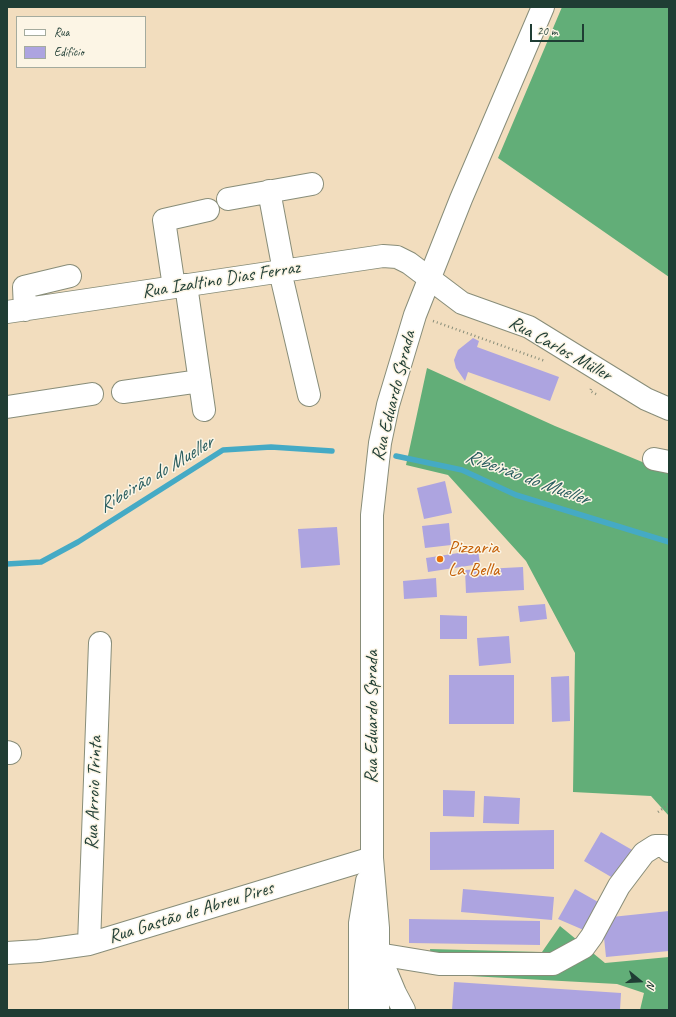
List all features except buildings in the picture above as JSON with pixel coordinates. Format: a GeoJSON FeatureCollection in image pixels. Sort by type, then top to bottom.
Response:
{"type":"FeatureCollection","features":[{"type":"Feature","properties":{"kind":"street","name":"Rua Eduardo Sprada"},"geometry":{"type":"LineString","coordinates":[[378,1010],[378,928],[372,858],[372,515],[375,479],[388,404],[415,314],[461,200],[543,7]]}},
{"type":"Feature","properties":{"kind":"street"},"geometry":{"type":"LineString","coordinates":[[228,199],[312,184]]}},
{"type":"Feature","properties":{"kind":"street"},"geometry":{"type":"LineString","coordinates":[[269,191],[282,271],[309,396]]}},
{"type":"Feature","properties":{"kind":"street"},"geometry":{"type":"LineString","coordinates":[[204,410],[200,381],[180,286],[164,220],[208,210]]}},
{"type":"Feature","properties":{"kind":"street","name":"Rua Izaltino Dias Ferraz"},"geometry":{"type":"LineString","coordinates":[[16,311],[383,256],[397,257],[430,278]]}},
{"type":"Feature","properties":{"kind":"street"},"geometry":{"type":"LineString","coordinates":[[16,311],[24,287],[70,276]]}},
{"type":"Feature","properties":{"kind":"street","name":"Rua Carlos Müller"},"geometry":{"type":"LineString","coordinates":[[430,278],[462,303],[529,327],[646,399],[669,409]]}},
{"type":"Feature","properties":{"kind":"street"},"geometry":{"type":"LineString","coordinates":[[122,392],[200,381]]}},
{"type":"Feature","properties":{"kind":"street"},"geometry":{"type":"LineString","coordinates":[[7,407],[92,394]]}},
{"type":"Feature","properties":{"kind":"street","name":"Rua Arroio Trinta"},"geometry":{"type":"LineString","coordinates":[[89,944],[100,643]]}},
{"type":"Feature","properties":{"kind":"street"},"geometry":{"type":"LineString","coordinates":[[378,954],[439,964],[553,964],[584,947],[592,936],[619,886],[644,853],[655,846],[664,846],[669,851]]}},
{"type":"Feature","properties":{"kind":"street","name":"Rua Eduardo Sprada"},"geometry":{"type":"LineString","coordinates":[[360,1010],[361,913],[372,858]]}},
{"type":"Feature","properties":{"kind":"street","name":"Rua Gastão de Abreu Pires"},"geometry":{"type":"LineString","coordinates":[[7,953],[39,951],[89,944],[372,858]]}},
{"type":"Feature","properties":{"kind":"street"},"geometry":{"type":"LineString","coordinates":[[378,954],[404,1010]]}},
{"type":"Feature","properties":{"kind":"path"},"geometry":{"type":"LineString","coordinates":[[415,314],[546,362]]}},
{"type":"Feature","properties":{"kind":"path"},"geometry":{"type":"LineString","coordinates":[[592,385],[590,391],[603,398]]}},
{"type":"Feature","properties":{"kind":"path"},"geometry":{"type":"LineString","coordinates":[[658,812],[669,804]]}},
{"type":"Feature","properties":{"kind":"green space"},"geometry":{"type":"Polygon","coordinates":[[[562,7],[669,7],[669,277],[498,158],[562,7]]]}},
{"type":"Feature","properties":{"kind":"green space"},"geometry":{"type":"Polygon","coordinates":[[[427,368],[555,426],[669,473],[669,816],[651,796],[573,792],[575,653],[526,561],[448,475],[406,465],[427,368]]]}},
{"type":"Feature","properties":{"kind":"green space"},"geometry":{"type":"Polygon","coordinates":[[[560,926],[605,963],[669,957],[669,1010],[640,1010],[644,993],[617,984],[433,974],[430,949],[542,952],[560,926]]]}},
{"type":"Feature","properties":{"kind":"waterway","name":"Ribeirão do Mueller"},"geometry":{"type":"LineString","coordinates":[[7,564],[41,562],[78,542],[223,450],[271,447],[332,451]]}},
{"type":"Feature","properties":{"kind":"waterway","name":"Ribeirão do Mueller"},"geometry":{"type":"LineString","coordinates":[[396,456],[462,470],[516,495],[669,542]]}},
{"type":"Feature","properties":{"kind":"place","name":"Pizzaria La Bella"},"geometry":{"type":"Point","coordinates":[440,559]}}]}
